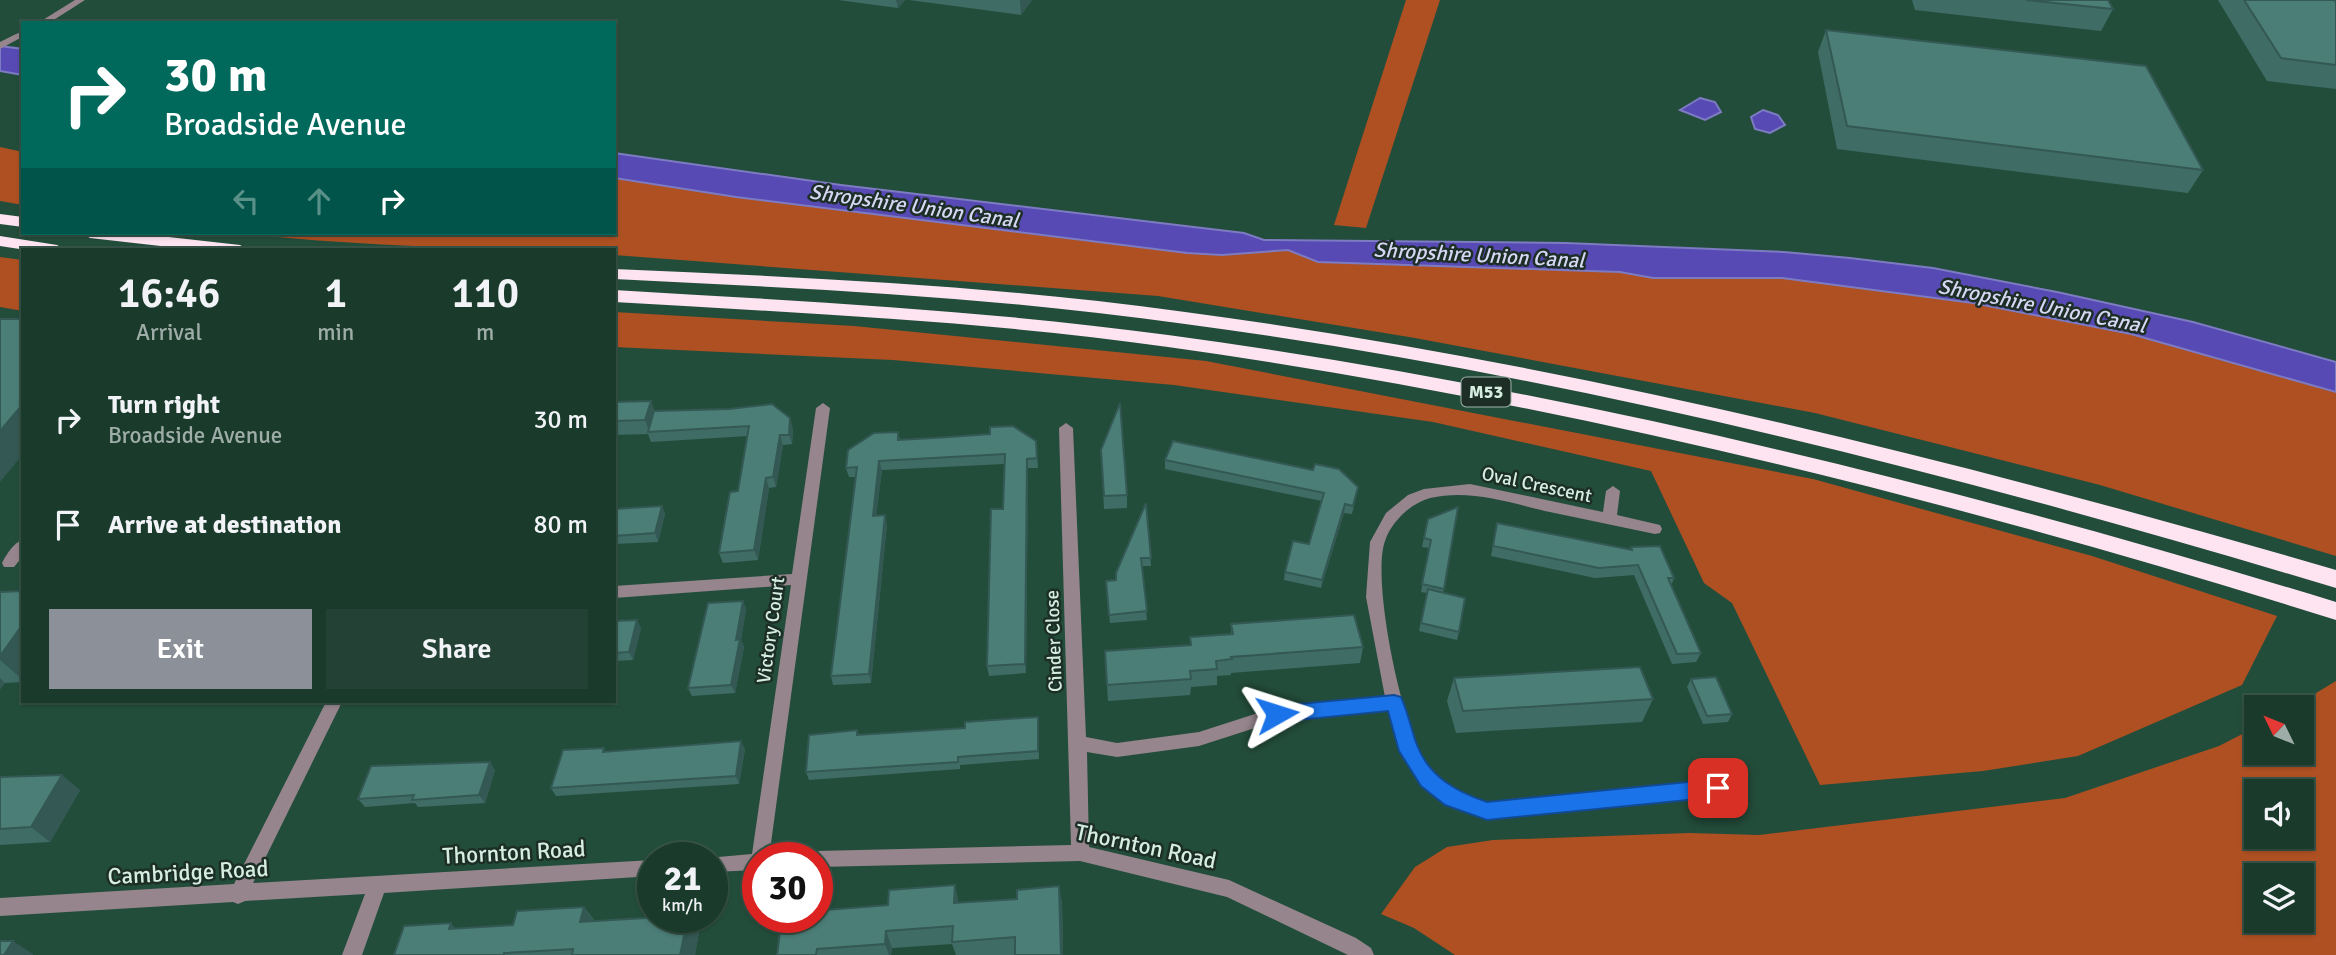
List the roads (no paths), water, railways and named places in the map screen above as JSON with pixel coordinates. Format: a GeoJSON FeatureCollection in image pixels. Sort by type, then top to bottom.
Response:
{"type":"FeatureCollection","features":[{"type":"Feature","properties":{"kind":"highway"},"geometry":{"type":"LineString","coordinates":[[0,219],[21,222]]}},
{"type":"Feature","properties":{"kind":"highway"},"geometry":{"type":"LineString","coordinates":[[108,235],[222,248]]}},
{"type":"Feature","properties":{"kind":"highway"},"geometry":{"type":"LineString","coordinates":[[0,241],[45,248]]}},
{"type":"Feature","properties":{"kind":"highway","name":"M53"},"geometry":{"type":"LineString","coordinates":[[616,274],[900,290],[1111,308],[1429,355],[1688,406],[1905,457],[2181,532],[2336,579]]}},
{"type":"Feature","properties":{"kind":"highway","name":"M53"},"geometry":{"type":"LineString","coordinates":[[616,296],[897,313],[1062,329],[1165,341],[1414,379],[1698,435],[1886,481],[2051,525],[2336,611]]}},
{"type":"Feature","properties":{"kind":"street"},"geometry":{"type":"LineString","coordinates":[[45,21],[81,0]]}},
{"type":"Feature","properties":{"kind":"street"},"geometry":{"type":"LineString","coordinates":[[0,46],[20,35]]}},
{"type":"Feature","properties":{"kind":"street","name":"Victory Court"},"geometry":{"type":"LineString","coordinates":[[762,842],[823,408]]}},
{"type":"Feature","properties":{"kind":"street","name":"Cinder Close"},"geometry":{"type":"LineString","coordinates":[[1066,428],[1080,853]]}},
{"type":"Feature","properties":{"kind":"street","name":"Oval Crescent"},"geometry":{"type":"LineString","coordinates":[[1655,528],[1470,489],[1429,493],[1413,499],[1391,517],[1377,542],[1374,597],[1394,703],[1409,751],[1428,780],[1452,799],[1487,811],[1718,788]]}},
{"type":"Feature","properties":{"kind":"street","name":"Oval Crescent"},"geometry":{"type":"LineString","coordinates":[[1609,519],[1613,491]]}},
{"type":"Feature","properties":{"kind":"street"},"geometry":{"type":"LineString","coordinates":[[11,563],[21,548]]}},
{"type":"Feature","properties":{"kind":"street"},"geometry":{"type":"LineString","coordinates":[[616,592],[799,579]]}},
{"type":"Feature","properties":{"kind":"street"},"geometry":{"type":"LineString","coordinates":[[238,895],[334,703]]}},
{"type":"Feature","properties":{"kind":"street"},"geometry":{"type":"LineString","coordinates":[[1078,743],[1117,750],[1199,739],[1277,714],[1394,703]]}},
{"type":"Feature","properties":{"kind":"street","name":"Thornton Road"},"geometry":{"type":"LineString","coordinates":[[833,859],[1080,853],[1229,889],[1349,944],[1364,955]]}},
{"type":"Feature","properties":{"kind":"street","name":"Thornton Road"},"geometry":{"type":"LineString","coordinates":[[378,884],[637,869]]}},
{"type":"Feature","properties":{"kind":"street"},"geometry":{"type":"LineString","coordinates":[[352,955],[378,884]]}},
{"type":"Feature","properties":{"kind":"street","name":"Cambridge Road"},"geometry":{"type":"LineString","coordinates":[[0,907],[238,895],[378,884]]}},
{"type":"Feature","properties":{"kind":"water"},"geometry":{"type":"Polygon","coordinates":[[[0,46],[21,49],[21,75],[0,71],[0,46]]]}},
{"type":"Feature","properties":{"kind":"water"},"geometry":{"type":"Polygon","coordinates":[[[1700,98],[1715,102],[1721,112],[1705,120],[1680,110],[1700,98]]]}},
{"type":"Feature","properties":{"kind":"water"},"geometry":{"type":"Polygon","coordinates":[[[1763,110],[1778,115],[1785,125],[1770,133],[1755,129],[1751,117],[1763,110]]]}},
{"type":"Feature","properties":{"kind":"water","name":"Shropshire Union Canal"},"geometry":{"type":"Polygon","coordinates":[[[616,153],[841,185],[1244,233],[1264,240],[1566,243],[1784,252],[1933,268],[2193,322],[2336,362],[2336,392],[2131,334],[1973,303],[1782,278],[1653,278],[1620,272],[1318,262],[1288,250],[1222,255],[1187,253],[736,197],[616,178],[616,153]]]}}]}
